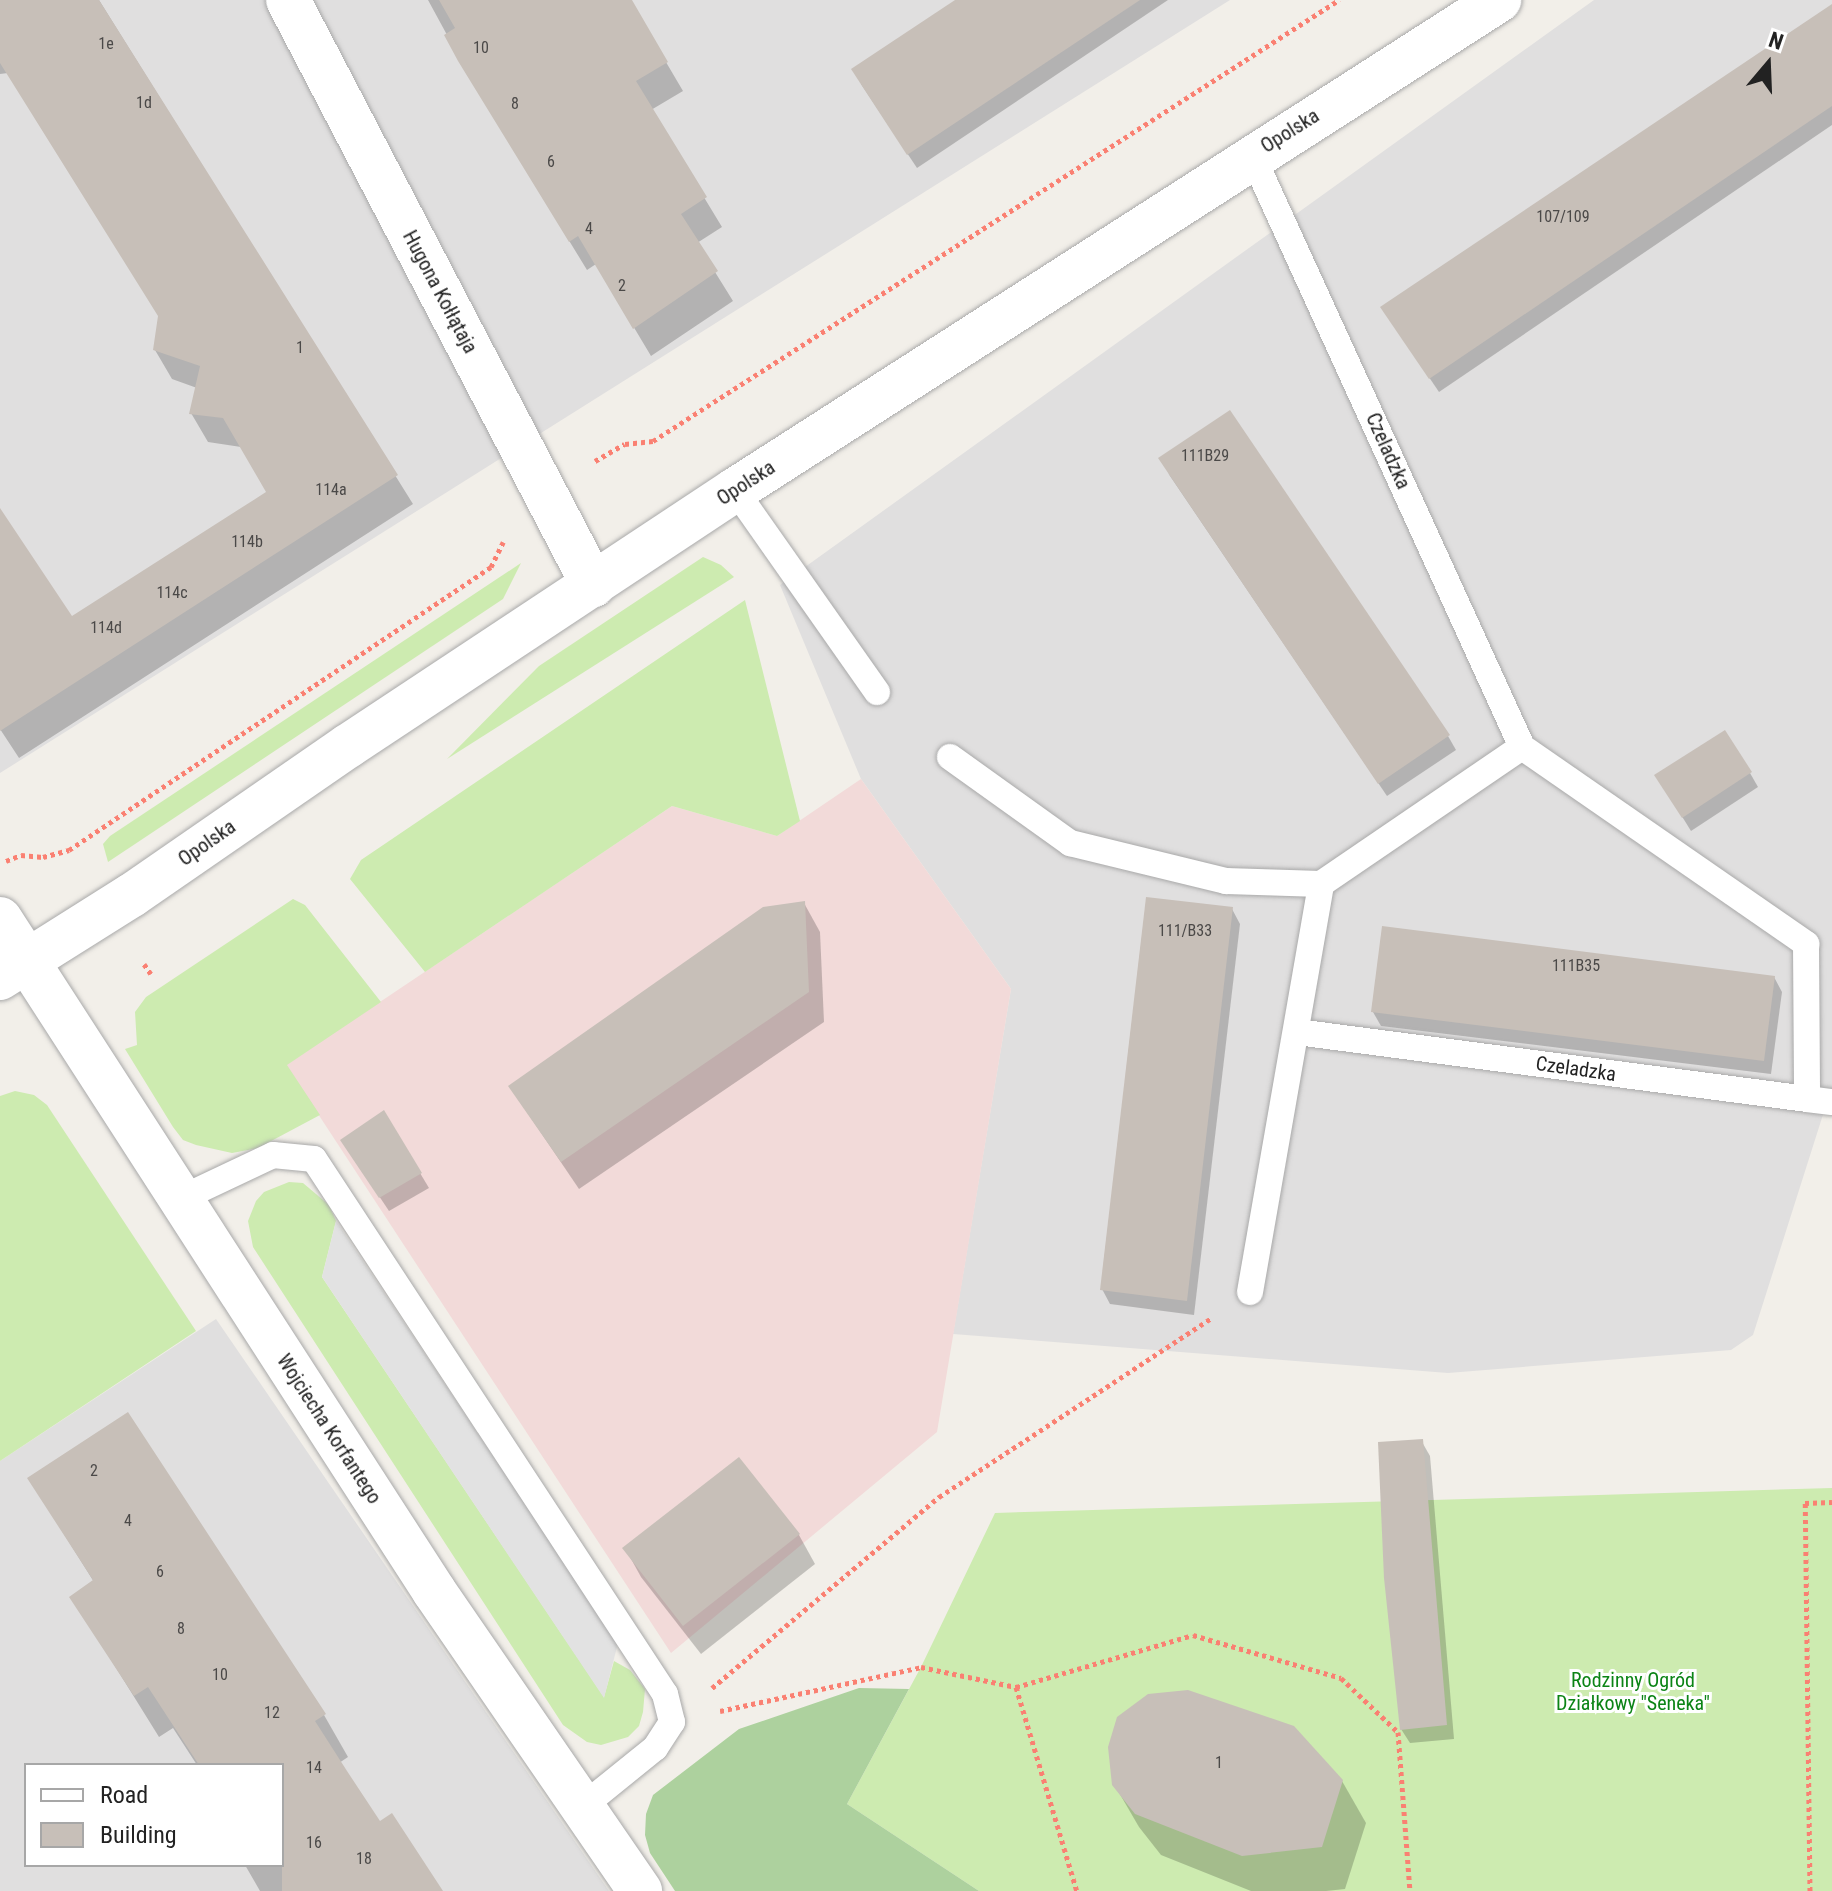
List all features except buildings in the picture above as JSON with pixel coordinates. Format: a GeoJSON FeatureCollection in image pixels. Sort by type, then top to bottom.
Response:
{"type":"FeatureCollection","features":[{"type":"Feature","properties":{"kind":"street","name":"Hugona Kołłątaja"},"geometry":{"type":"LineString","coordinates":[[288,0],[593,585]]}},
{"type":"Feature","properties":{"kind":"street","name":"Opolska"},"geometry":{"type":"LineString","coordinates":[[13,969],[132,895],[348,746],[735,490],[1252,155],[1499,0]]}},
{"type":"Feature","properties":{"kind":"street","name":"Wojciecha Korfantego"},"geometry":{"type":"LineString","coordinates":[[0,919],[13,969],[180,1199],[434,1591],[640,1891]]}},
{"type":"Feature","properties":{"kind":"lane","name":"Czeladzka"},"geometry":{"type":"LineString","coordinates":[[1252,155],[1522,747],[1806,944],[1820,1101],[1297,1032]]}},
{"type":"Feature","properties":{"kind":"lane"},"geometry":{"type":"LineString","coordinates":[[735,490],[877,692]]}},
{"type":"Feature","properties":{"kind":"lane"},"geometry":{"type":"LineString","coordinates":[[950,757],[1070,843],[1226,881],[1321,884],[1522,747]]}},
{"type":"Feature","properties":{"kind":"lane"},"geometry":{"type":"LineString","coordinates":[[1250,1292],[1321,884]]}},
{"type":"Feature","properties":{"kind":"lane"},"geometry":{"type":"LineString","coordinates":[[180,1199],[273,1155],[314,1159],[665,1694],[672,1722],[655,1748],[582,1807]]}},
{"type":"Feature","properties":{"kind":"path"},"geometry":{"type":"LineString","coordinates":[[590,464],[625,444],[653,441],[1339,0]]}},
{"type":"Feature","properties":{"kind":"path"},"geometry":{"type":"LineString","coordinates":[[0,863],[21,855],[43,857],[69,850],[491,567],[503,544],[503,529]]}},
{"type":"Feature","properties":{"kind":"path"},"geometry":{"type":"LineString","coordinates":[[144,964],[151,974]]}},
{"type":"Feature","properties":{"kind":"path"},"geometry":{"type":"LineString","coordinates":[[672,1722],[939,1497],[1250,1292]]}},
{"type":"Feature","properties":{"kind":"path"},"geometry":{"type":"LineString","coordinates":[[1810,1891],[1805,1503],[1832,1502]]}},
{"type":"Feature","properties":{"kind":"path"},"geometry":{"type":"LineString","coordinates":[[672,1722],[921,1667],[1016,1687],[1193,1635],[1341,1678],[1398,1732],[1410,1891]]}},
{"type":"Feature","properties":{"kind":"path"},"geometry":{"type":"LineString","coordinates":[[1016,1687],[1077,1891]]}},
{"type":"Feature","properties":{"kind":"shaded area"},"geometry":{"type":"Polygon","coordinates":[[[0,0],[1230,0],[0,773],[0,0]]]}},
{"type":"Feature","properties":{"kind":"shaded area"},"geometry":{"type":"Polygon","coordinates":[[[1594,0],[1832,0],[1832,1102],[1827,1102],[1753,1335],[1731,1350],[1448,1373],[953,1334],[1011,989],[861,779],[780,585],[1594,0]]]}},
{"type":"Feature","properties":{"kind":"shaded area"},"geometry":{"type":"Polygon","coordinates":[[[861,779],[1011,989],[937,1432],[671,1653],[286,1065],[672,806],[777,836],[861,779]]]}},
{"type":"Feature","properties":{"kind":"shaded area"},"geometry":{"type":"Polygon","coordinates":[[[336,1221],[618,1643],[604,1698],[322,1277],[336,1221]]]}},
{"type":"Feature","properties":{"kind":"shaded area"},"geometry":{"type":"Polygon","coordinates":[[[216,1319],[609,1891],[0,1891],[0,1461],[216,1319]]]}},
{"type":"Feature","properties":{"kind":"green space"},"geometry":{"type":"Polygon","coordinates":[[[703,557],[721,565],[734,577],[447,759],[539,666],[703,557]]]}},
{"type":"Feature","properties":{"kind":"green space"},"geometry":{"type":"Polygon","coordinates":[[[521,563],[503,599],[108,862],[103,844],[110,836],[521,563]]]}},
{"type":"Feature","properties":{"kind":"green space"},"geometry":{"type":"Polygon","coordinates":[[[745,600],[800,821],[777,836],[672,806],[425,972],[350,879],[361,860],[745,600]]]}},
{"type":"Feature","properties":{"kind":"green space"},"geometry":{"type":"Polygon","coordinates":[[[293,899],[305,905],[381,1002],[287,1065],[320,1115],[258,1148],[232,1153],[183,1140],[125,1049],[137,1045],[135,1012],[146,997],[293,899]]]}},
{"type":"Feature","properties":{"kind":"green space"},"geometry":{"type":"Polygon","coordinates":[[[15,1091],[34,1095],[47,1105],[196,1331],[0,1461],[0,1096],[15,1091]]]}},
{"type":"Feature","properties":{"kind":"green space"},"geometry":{"type":"Polygon","coordinates":[[[289,1182],[303,1183],[329,1205],[336,1221],[322,1277],[604,1697],[614,1661],[630,1670],[645,1689],[639,1726],[628,1737],[601,1745],[587,1742],[563,1725],[253,1247],[248,1221],[256,1201],[264,1192],[289,1182]]]}},
{"type":"Feature","properties":{"kind":"green space","name":"Rodzinny Ogród Działkowy \"Seneka\""},"geometry":{"type":"Polygon","coordinates":[[[1832,1488],[1832,1891],[979,1891],[847,1804],[921,1667],[995,1513],[1832,1488]]]}},
{"type":"Feature","properties":{"kind":"green space"},"geometry":{"type":"Polygon","coordinates":[[[859,1688],[909,1689],[847,1804],[979,1891],[675,1891],[650,1853],[645,1835],[646,1814],[653,1795],[739,1729],[859,1688]]]}}]}
